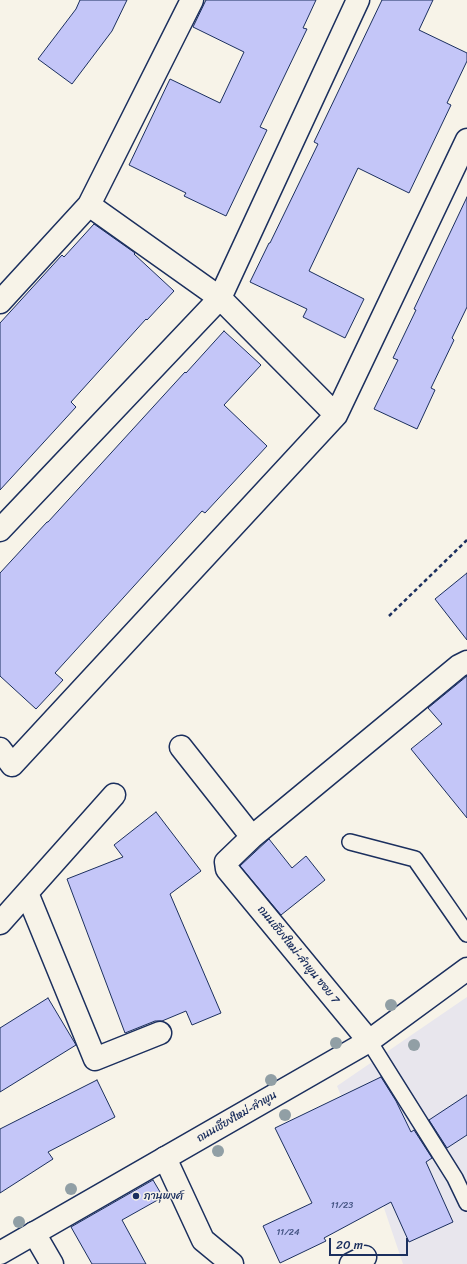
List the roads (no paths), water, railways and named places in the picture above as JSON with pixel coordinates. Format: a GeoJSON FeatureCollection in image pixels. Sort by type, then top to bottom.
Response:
{"type":"FeatureCollection","features":[{"type":"Feature","properties":{"kind":"street"},"geometry":{"type":"LineString","coordinates":[[0,302],[89,205],[192,0]]}},
{"type":"Feature","properties":{"kind":"street"},"geometry":{"type":"LineString","coordinates":[[0,530],[220,298],[358,0]]}},
{"type":"Feature","properties":{"kind":"street"},"geometry":{"type":"LineString","coordinates":[[0,749],[12,766],[336,415],[467,140]]}},
{"type":"Feature","properties":{"kind":"street"},"geometry":{"type":"LineString","coordinates":[[89,205],[220,298],[336,415]]}},
{"type":"Feature","properties":{"kind":"street"},"geometry":{"type":"LineString","coordinates":[[181,747],[252,837],[459,666],[467,662]]}},
{"type":"Feature","properties":{"kind":"street"},"geometry":{"type":"LineString","coordinates":[[0,923],[114,795]]}},
{"type":"Feature","properties":{"kind":"street","name":"ถนนเชียงใหม่-ลำพูน ซอย 7"},"geometry":{"type":"LineString","coordinates":[[252,837],[226,862],[227,869],[368,1041]]}},
{"type":"Feature","properties":{"kind":"street"},"geometry":{"type":"LineString","coordinates":[[27,893],[95,1059],[160,1033]]}},
{"type":"Feature","properties":{"kind":"street","name":"ถนนเชียงใหม่-ลำพูน"},"geometry":{"type":"LineString","coordinates":[[0,1253],[368,1041],[467,969]]}},
{"type":"Feature","properties":{"kind":"street"},"geometry":{"type":"LineString","coordinates":[[165,1158],[203,1240],[232,1264]]}},
{"type":"Feature","properties":{"kind":"street"},"geometry":{"type":"LineString","coordinates":[[34,1233],[52,1264]]}},
{"type":"Feature","properties":{"kind":"lane"},"geometry":{"type":"LineString","coordinates":[[350,842],[415,859],[467,934]]}},
{"type":"Feature","properties":{"kind":"lane"},"geometry":{"type":"LineString","coordinates":[[368,1041],[461,1174],[467,1203]]}},
{"type":"Feature","properties":{"kind":"place","name":"ภานุพงศ์"},"geometry":{"type":"Point","coordinates":[136,1196]}}]}
